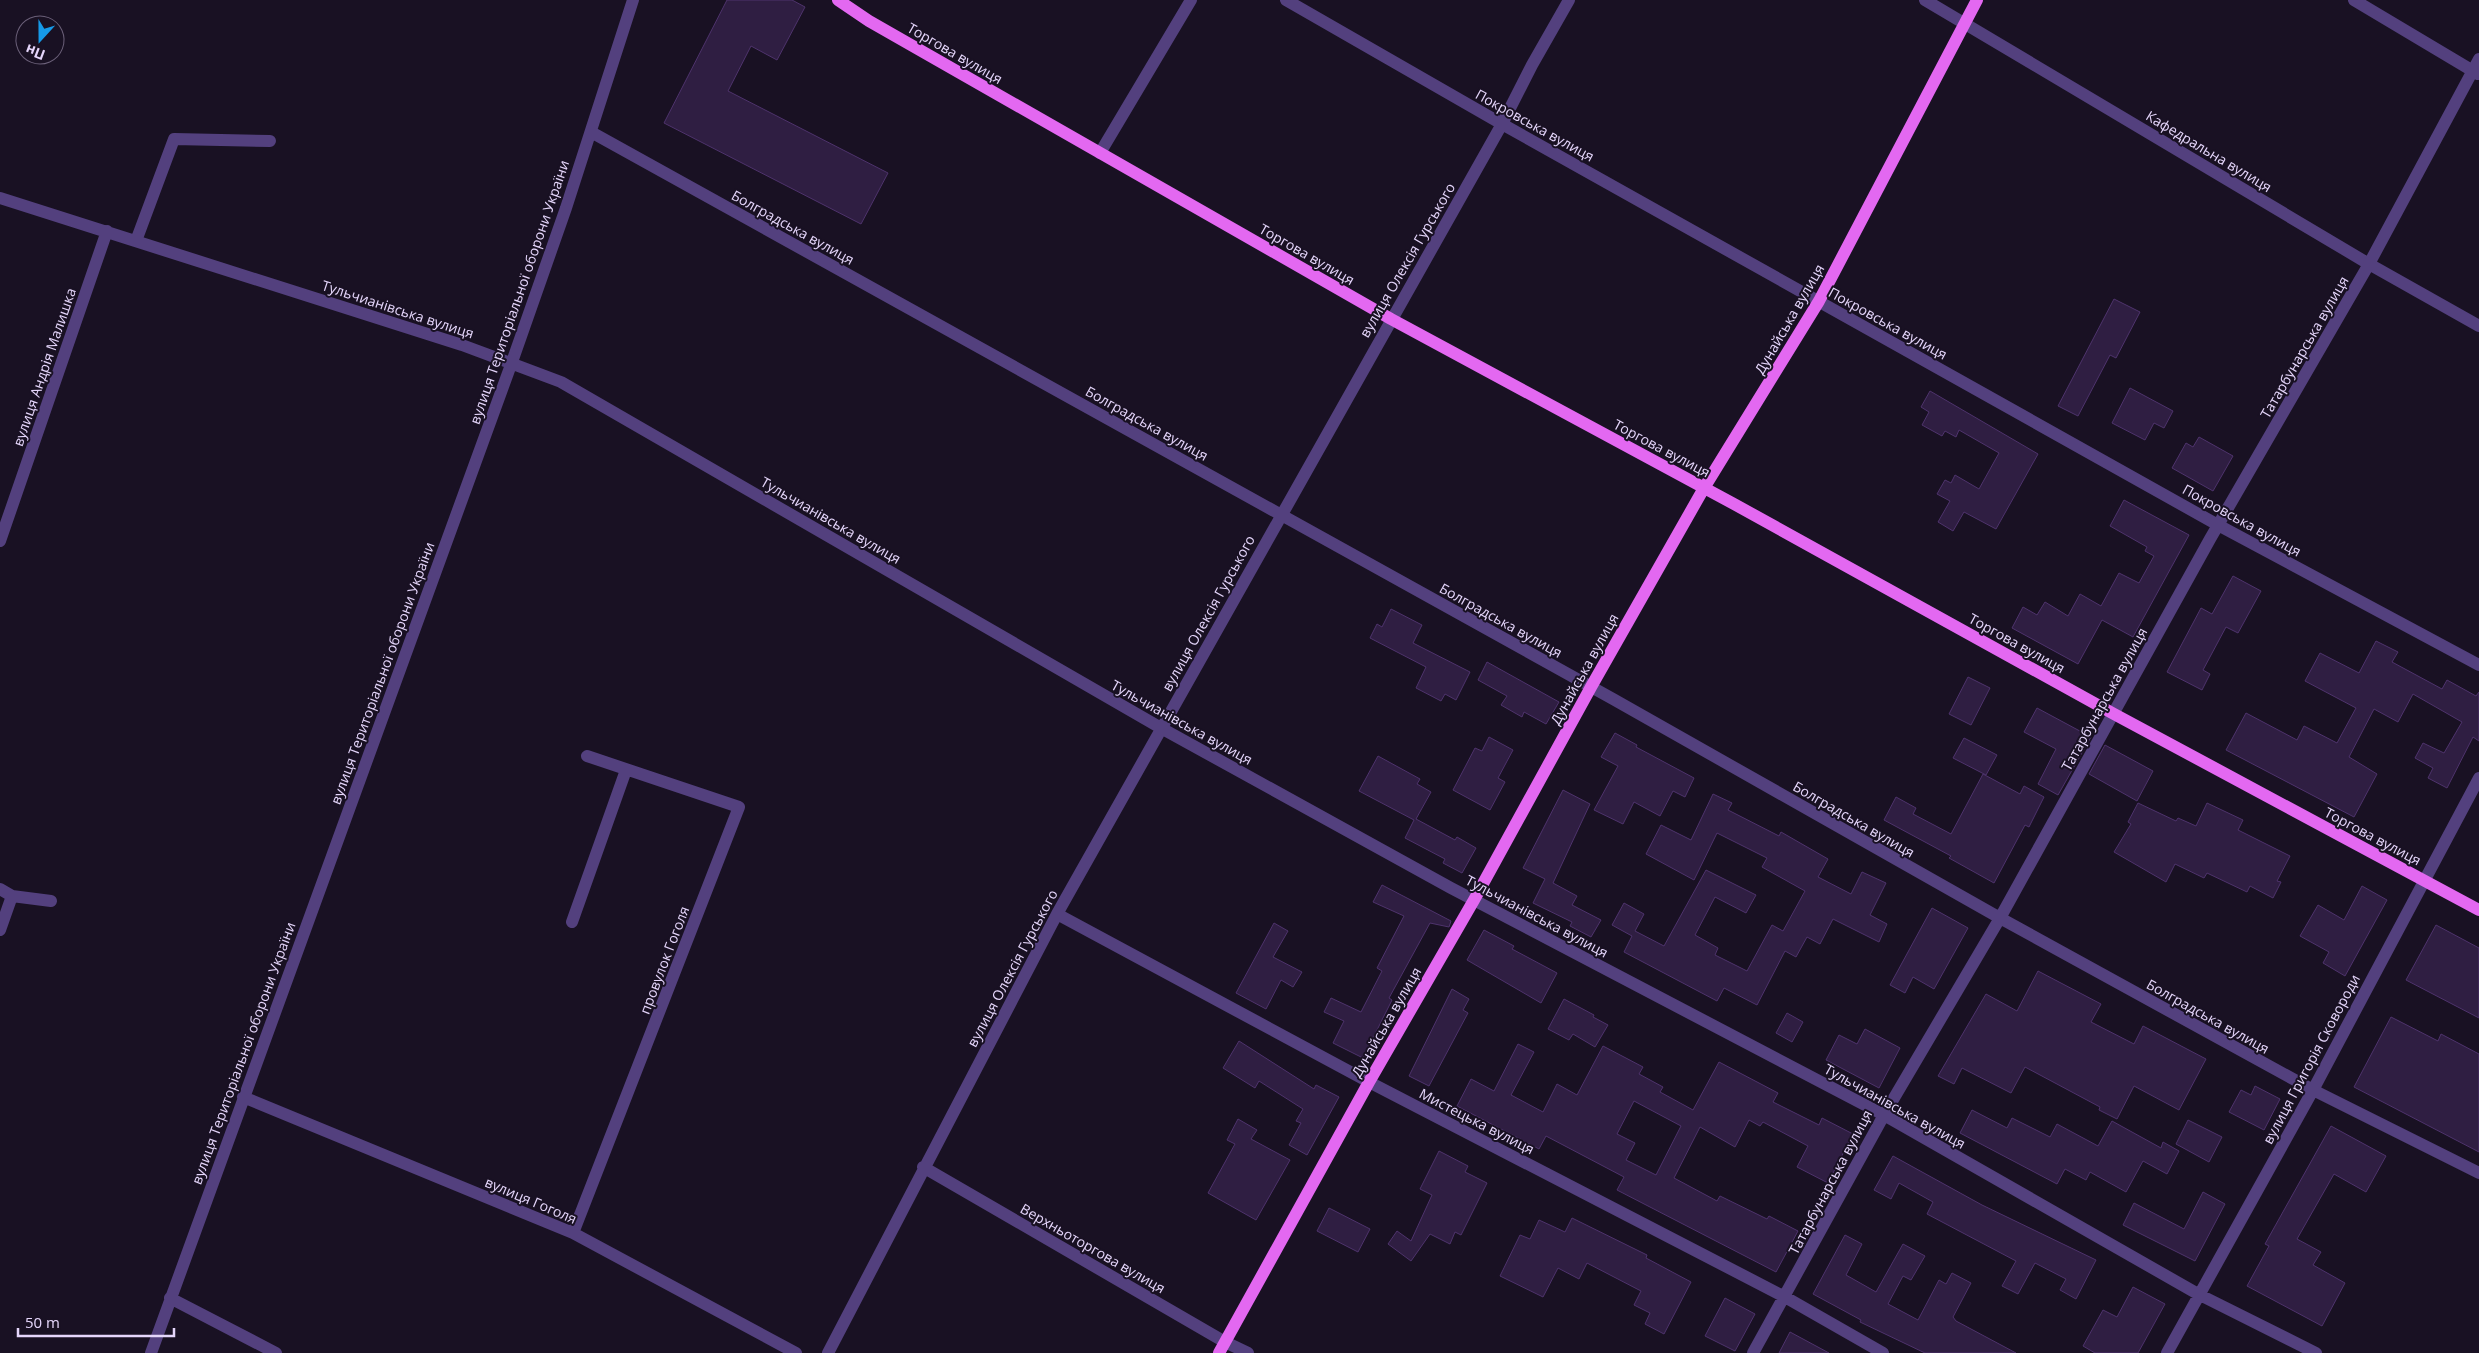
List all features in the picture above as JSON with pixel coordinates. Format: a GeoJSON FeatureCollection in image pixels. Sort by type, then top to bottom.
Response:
{"type":"FeatureCollection","features":[{"type":"Feature","properties":{"kind":"main road","name":"Торгова вулиця"},"geometry":{"type":"LineString","coordinates":[[838,0],[869,21],[1391,319],[1704,488],[2114,714],[2479,910]]}},
{"type":"Feature","properties":{"kind":"main road","name":"Дунайська вулиця"},"geometry":{"type":"LineString","coordinates":[[1222,1347],[1369,1082],[1474,900],[1590,687],[1704,488],[1820,301],[1977,0]]}},
{"type":"Feature","properties":{"kind":"street","name":"вулиця Територіальної оборони України"},"geometry":{"type":"LineString","coordinates":[[151,1353],[512,362],[591,132],[633,0]]}},
{"type":"Feature","properties":{"kind":"street"},"geometry":{"type":"LineString","coordinates":[[1100,153],[1191,0]]}},
{"type":"Feature","properties":{"kind":"street","name":"Покровська вулиця"},"geometry":{"type":"LineString","coordinates":[[1286,0],[1502,124],[2218,525],[2479,665]]}},
{"type":"Feature","properties":{"kind":"street","name":"вулиця Олексія Гурського"},"geometry":{"type":"LineString","coordinates":[[828,1353],[923,1167],[1057,914],[1280,514],[1502,124],[1532,65],[1569,0]]}},
{"type":"Feature","properties":{"kind":"street","name":"Кафедральна вулиця"},"geometry":{"type":"LineString","coordinates":[[1925,0],[2370,264],[2479,326]]}},
{"type":"Feature","properties":{"kind":"street"},"geometry":{"type":"LineString","coordinates":[[2354,0],[2476,73]]}},
{"type":"Feature","properties":{"kind":"street","name":"Татарбунарська вулиця"},"geometry":{"type":"LineString","coordinates":[[1753,1353],[1785,1298],[1884,1115],[2000,918],[2218,525],[2370,264],[2476,73],[2479,59]]}},
{"type":"Feature","properties":{"kind":"street","name":"Болградська вулиця"},"geometry":{"type":"LineString","coordinates":[[591,132],[1280,514],[2000,918],[2313,1090],[2479,1173]]}},
{"type":"Feature","properties":{"kind":"street"},"geometry":{"type":"LineString","coordinates":[[136,241],[174,139],[270,141]]}},
{"type":"Feature","properties":{"kind":"street","name":"Тульчианівська вулиця"},"geometry":{"type":"LineString","coordinates":[[0,198],[512,362],[561,382],[1161,728],[1474,900],[1884,1115],[2198,1294],[2316,1353]]}},
{"type":"Feature","properties":{"kind":"street","name":"вулиця Андрія Малишка"},"geometry":{"type":"LineString","coordinates":[[0,541],[107,232]]}},
{"type":"Feature","properties":{"kind":"street","name":"провулок Гоголя"},"geometry":{"type":"LineString","coordinates":[[573,1233],[739,807],[587,756]]}},
{"type":"Feature","properties":{"kind":"street"},"geometry":{"type":"LineString","coordinates":[[572,922],[626,770]]}},
{"type":"Feature","properties":{"kind":"street","name":"вулиця Григорія Сковороди"},"geometry":{"type":"LineString","coordinates":[[2167,1353],[2198,1294],[2313,1090],[2479,778]]}},
{"type":"Feature","properties":{"kind":"street"},"geometry":{"type":"LineString","coordinates":[[0,889],[12,896],[51,901]]}},
{"type":"Feature","properties":{"kind":"street"},"geometry":{"type":"LineString","coordinates":[[0,930],[12,896]]}},
{"type":"Feature","properties":{"kind":"street","name":"Мистецька вулиця"},"geometry":{"type":"LineString","coordinates":[[1057,914],[1369,1082],[1785,1298],[1884,1353]]}},
{"type":"Feature","properties":{"kind":"street","name":"вулиця Гоголя"},"geometry":{"type":"LineString","coordinates":[[243,1097],[573,1233],[796,1353]]}},
{"type":"Feature","properties":{"kind":"street","name":"Верхньоторгова вулиця"},"geometry":{"type":"LineString","coordinates":[[923,1167],[1222,1347],[1248,1353]]}},
{"type":"Feature","properties":{"kind":"street"},"geometry":{"type":"LineString","coordinates":[[170,1298],[276,1353]]}},
{"type":"Feature","properties":{"kind":"building"},"geometry":{"type":"Polygon","coordinates":[[[727,0],[792,0],[805,7],[777,60],[751,46],[728,91],[888,173],[861,224],[664,123],[727,0]]]}},
{"type":"Feature","properties":{"kind":"building"},"geometry":{"type":"Polygon","coordinates":[[[2114,299],[2140,312],[2116,358],[2110,355],[2078,416],[2058,406],[2114,299]]]}},
{"type":"Feature","properties":{"kind":"building"},"geometry":{"type":"Polygon","coordinates":[[[2130,388],[2173,411],[2164,428],[2154,423],[2145,440],[2112,423],[2130,388]]]}},
{"type":"Feature","properties":{"kind":"building"},"geometry":{"type":"Polygon","coordinates":[[[1930,391],[2038,454],[1996,529],[1964,512],[1953,531],[1938,522],[1950,501],[1937,494],[1945,480],[1951,483],[1955,475],[1979,489],[1999,453],[1959,430],[1956,437],[1945,431],[1942,436],[1922,425],[1929,412],[1921,407],[1930,391]]]}},
{"type":"Feature","properties":{"kind":"building"},"geometry":{"type":"Polygon","coordinates":[[[2199,437],[2233,456],[2213,491],[2172,468],[2186,443],[2193,447],[2199,437]]]}},
{"type":"Feature","properties":{"kind":"building"},"geometry":{"type":"Polygon","coordinates":[[[2124,500],[2189,535],[2133,637],[2102,620],[2078,664],[2012,628],[2023,607],[2037,615],[2045,602],[2068,616],[2080,594],[2101,606],[2119,573],[2139,583],[2154,556],[2145,551],[2147,547],[2110,526],[2124,500]]]}},
{"type":"Feature","properties":{"kind":"building"},"geometry":{"type":"Polygon","coordinates":[[[2233,576],[2261,591],[2238,633],[2226,627],[2203,670],[2210,674],[2202,690],[2167,672],[2201,608],[2212,614],[2233,576]]]}},
{"type":"Feature","properties":{"kind":"building"},"geometry":{"type":"Polygon","coordinates":[[[1391,609],[1422,625],[1413,643],[1470,672],[1456,700],[1445,694],[1441,701],[1416,688],[1426,667],[1370,638],[1377,624],[1382,627],[1391,609]]]}},
{"type":"Feature","properties":{"kind":"building"},"geometry":{"type":"Polygon","coordinates":[[[2376,641],[2398,652],[2392,662],[2442,689],[2447,680],[2476,696],[2479,692],[2479,741],[2473,737],[2447,788],[2428,778],[2433,768],[2415,758],[2423,743],[2444,753],[2462,722],[2413,694],[2398,722],[2374,709],[2349,757],[2377,774],[2354,817],[2226,750],[2246,713],[2297,740],[2304,726],[2337,743],[2356,708],[2305,681],[2320,653],[2359,673],[2376,641]]]}},
{"type":"Feature","properties":{"kind":"building"},"geometry":{"type":"Polygon","coordinates":[[[1487,662],[1559,702],[1546,724],[1524,712],[1522,717],[1501,705],[1507,696],[1478,680],[1487,662]]]}},
{"type":"Feature","properties":{"kind":"building"},"geometry":{"type":"Polygon","coordinates":[[[1968,677],[1990,688],[1971,725],[1949,714],[1968,677]]]}},
{"type":"Feature","properties":{"kind":"building"},"geometry":{"type":"Polygon","coordinates":[[[2037,708],[2091,737],[2058,795],[2038,784],[2056,749],[2024,732],[2037,708]]]}},
{"type":"Feature","properties":{"kind":"building"},"geometry":{"type":"Polygon","coordinates":[[[1615,733],[1637,745],[1636,747],[1694,778],[1685,797],[1673,791],[1660,816],[1634,802],[1623,824],[1594,810],[1618,766],[1601,757],[1615,733]]]}},
{"type":"Feature","properties":{"kind":"building"},"geometry":{"type":"Polygon","coordinates":[[[1489,737],[1513,750],[1498,778],[1505,782],[1490,810],[1453,790],[1475,748],[1482,751],[1489,737]]]}},
{"type":"Feature","properties":{"kind":"building"},"geometry":{"type":"Polygon","coordinates":[[[1964,738],[1997,755],[1986,775],[1953,758],[1964,738]]]}},
{"type":"Feature","properties":{"kind":"building"},"geometry":{"type":"Polygon","coordinates":[[[2105,745],[2153,771],[2137,801],[2089,774],[2105,745]]]}},
{"type":"Feature","properties":{"kind":"building"},"geometry":{"type":"Polygon","coordinates":[[[1378,756],[1420,779],[1417,784],[1431,792],[1416,819],[1455,840],[1457,837],[1476,848],[1462,873],[1443,863],[1445,859],[1405,838],[1414,820],[1359,791],[1378,756]]]}},
{"type":"Feature","properties":{"kind":"building"},"geometry":{"type":"Polygon","coordinates":[[[1983,774],[2020,794],[2024,786],[2044,797],[2029,827],[2025,825],[1994,883],[1949,858],[1951,856],[1884,820],[1896,797],[1916,808],[1913,814],[1951,834],[1983,774]]]}},
{"type":"Feature","properties":{"kind":"building"},"geometry":{"type":"Polygon","coordinates":[[[1563,790],[1590,804],[1553,883],[1577,896],[1572,905],[1601,920],[1591,937],[1570,926],[1572,922],[1533,903],[1545,879],[1523,868],[1563,790]]]}},
{"type":"Feature","properties":{"kind":"building"},"geometry":{"type":"Polygon","coordinates":[[[1713,794],[1732,803],[1728,810],[1779,836],[1781,832],[1828,859],[1818,877],[1851,894],[1862,872],[1886,883],[1870,915],[1887,924],[1879,942],[1833,919],[1820,944],[1807,937],[1796,957],[1785,951],[1757,1005],[1724,988],[1717,1001],[1624,952],[1632,936],[1612,925],[1624,903],[1644,914],[1635,931],[1664,946],[1706,870],[1756,895],[1746,913],[1715,897],[1695,935],[1718,948],[1715,955],[1747,971],[1772,925],[1783,931],[1805,891],[1762,867],[1767,858],[1717,833],[1694,880],[1646,854],[1661,825],[1691,840],[1713,794]]]}},
{"type":"Feature","properties":{"kind":"building"},"geometry":{"type":"Polygon","coordinates":[[[2138,803],[2176,821],[2178,818],[2196,826],[2207,803],[2243,820],[2238,830],[2290,856],[2277,881],[2281,882],[2273,898],[2250,886],[2247,892],[2207,873],[2204,878],[2175,864],[2166,882],[2114,852],[2131,824],[2128,822],[2138,803]]]}},
{"type":"Feature","properties":{"kind":"building"},"geometry":{"type":"Polygon","coordinates":[[[1382,885],[1451,921],[1449,927],[1430,923],[1389,998],[1392,1000],[1363,1058],[1333,1043],[1344,1021],[1324,1012],[1331,998],[1361,1012],[1382,971],[1377,968],[1404,916],[1373,902],[1382,885]]]}},
{"type":"Feature","properties":{"kind":"building"},"geometry":{"type":"Polygon","coordinates":[[[2362,886],[2387,900],[2345,976],[2323,963],[2329,952],[2300,936],[2318,905],[2344,920],[2362,886]]]}},
{"type":"Feature","properties":{"kind":"building"},"geometry":{"type":"Polygon","coordinates":[[[1932,908],[1968,928],[1934,989],[1913,977],[1905,993],[1890,985],[1932,908]]]}},
{"type":"Feature","properties":{"kind":"building"},"geometry":{"type":"Polygon","coordinates":[[[1274,923],[1288,931],[1273,957],[1302,972],[1293,987],[1281,980],[1266,1009],[1236,993],[1274,923]]]}},
{"type":"Feature","properties":{"kind":"building"},"geometry":{"type":"Polygon","coordinates":[[[2436,925],[2479,948],[2479,1018],[2406,980],[2436,925]]]}},
{"type":"Feature","properties":{"kind":"building"},"geometry":{"type":"Polygon","coordinates":[[[1484,930],[1514,946],[1512,949],[1557,973],[1541,1003],[1467,960],[1484,930]]]}},
{"type":"Feature","properties":{"kind":"building"},"geometry":{"type":"Polygon","coordinates":[[[2038,971],[2101,1004],[2091,1022],[2134,1044],[2143,1026],[2206,1059],[2179,1110],[2134,1086],[2117,1119],[2099,1110],[2100,1107],[2025,1067],[2011,1093],[1962,1068],[1954,1084],[1938,1076],[1986,994],[2017,1011],[2038,971]]]}},
{"type":"Feature","properties":{"kind":"building"},"geometry":{"type":"Polygon","coordinates":[[[1452,989],[1469,999],[1463,1010],[1468,1013],[1429,1086],[1409,1076],[1452,989]]]}},
{"type":"Feature","properties":{"kind":"building"},"geometry":{"type":"Polygon","coordinates":[[[1564,999],[1608,1025],[1595,1047],[1573,1034],[1569,1040],[1548,1029],[1564,999]]]}},
{"type":"Feature","properties":{"kind":"building"},"geometry":{"type":"Polygon","coordinates":[[[1787,1013],[1803,1022],[1792,1042],[1776,1033],[1787,1013]]]}},
{"type":"Feature","properties":{"kind":"building"},"geometry":{"type":"Polygon","coordinates":[[[2391,1017],[2438,1041],[2441,1034],[2479,1054],[2479,1152],[2354,1087],[2391,1017]]]}},
{"type":"Feature","properties":{"kind":"building"},"geometry":{"type":"Polygon","coordinates":[[[1865,1029],[1900,1048],[1879,1088],[1826,1060],[1839,1035],[1857,1044],[1865,1029]]]}},
{"type":"Feature","properties":{"kind":"building"},"geometry":{"type":"Polygon","coordinates":[[[1239,1041],[1314,1089],[1316,1085],[1339,1097],[1307,1155],[1289,1145],[1301,1123],[1296,1121],[1303,1109],[1259,1081],[1255,1088],[1223,1068],[1239,1041]]]}},
{"type":"Feature","properties":{"kind":"building"},"geometry":{"type":"Polygon","coordinates":[[[1518,1044],[1534,1052],[1511,1095],[1543,1112],[1557,1084],[1577,1095],[1603,1046],[1643,1067],[1639,1074],[1663,1087],[1660,1092],[1693,1110],[1719,1062],[1778,1093],[1773,1102],[1819,1125],[1822,1118],[1853,1134],[1828,1183],[1797,1167],[1808,1146],[1763,1122],[1760,1126],[1749,1120],[1735,1147],[1700,1127],[1674,1178],[1717,1201],[1720,1196],[1767,1219],[1769,1216],[1798,1231],[1776,1272],[1617,1190],[1624,1177],[1546,1136],[1539,1149],[1457,1106],[1471,1079],[1494,1091],[1518,1044]],[[1634,1101],[1617,1134],[1635,1143],[1626,1160],[1656,1175],[1681,1126],[1634,1101]]]}},
{"type":"Feature","properties":{"kind":"building"},"geometry":{"type":"Polygon","coordinates":[[[2255,1086],[2280,1099],[2264,1130],[2229,1112],[2241,1090],[2251,1095],[2255,1086]]]}},
{"type":"Feature","properties":{"kind":"building"},"geometry":{"type":"Polygon","coordinates":[[[1972,1110],[2007,1128],[2012,1118],[2050,1137],[2057,1124],[2098,1146],[2112,1121],[2161,1148],[2163,1142],[2179,1151],[2167,1174],[2143,1161],[2126,1192],[2090,1172],[2086,1180],[2065,1169],[2057,1184],[1960,1133],[1972,1110]]]}},
{"type":"Feature","properties":{"kind":"building"},"geometry":{"type":"Polygon","coordinates":[[[1238,1119],[1257,1130],[1251,1139],[1290,1160],[1256,1220],[1208,1193],[1235,1144],[1227,1140],[1238,1119]]]}},
{"type":"Feature","properties":{"kind":"building"},"geometry":{"type":"Polygon","coordinates":[[[2188,1120],[2222,1137],[2209,1162],[2176,1144],[2188,1120]]]}},
{"type":"Feature","properties":{"kind":"building"},"geometry":{"type":"Polygon","coordinates":[[[2331,1126],[2386,1156],[2366,1192],[2334,1174],[2297,1239],[2321,1252],[2313,1265],[2345,1283],[2322,1326],[2247,1286],[2269,1246],[2265,1244],[2331,1126]]]}},
{"type":"Feature","properties":{"kind":"building"},"geometry":{"type":"Polygon","coordinates":[[[1439,1151],[1468,1166],[1465,1172],[1487,1183],[1461,1235],[1455,1232],[1450,1244],[1430,1234],[1411,1261],[1388,1244],[1397,1231],[1411,1241],[1432,1195],[1420,1189],[1439,1151]]]}},
{"type":"Feature","properties":{"kind":"building"},"geometry":{"type":"Polygon","coordinates":[[[1893,1156],[1982,1205],[2096,1260],[2076,1299],[2060,1290],[2066,1279],[2035,1263],[2018,1294],[2002,1286],[2016,1261],[1927,1214],[1933,1202],[1899,1183],[1891,1199],[1874,1190],[1893,1156]]]}},
{"type":"Feature","properties":{"kind":"building"},"geometry":{"type":"Polygon","coordinates":[[[2203,1192],[2225,1204],[2195,1261],[2123,1225],[2134,1203],[2184,1229],[2203,1192]]]}},
{"type":"Feature","properties":{"kind":"building"},"geometry":{"type":"Polygon","coordinates":[[[1329,1208],[1370,1229],[1358,1252],[1317,1231],[1329,1208]]]}},
{"type":"Feature","properties":{"kind":"building"},"geometry":{"type":"Polygon","coordinates":[[[1572,1218],[1647,1255],[1646,1258],[1691,1282],[1664,1334],[1645,1324],[1650,1313],[1634,1305],[1641,1291],[1587,1263],[1579,1279],[1558,1268],[1543,1297],[1500,1276],[1520,1235],[1530,1239],[1539,1220],[1565,1232],[1572,1218]]]}},
{"type":"Feature","properties":{"kind":"building"},"geometry":{"type":"Polygon","coordinates":[[[1845,1235],[1862,1244],[1846,1275],[1876,1292],[1903,1244],[1925,1256],[1911,1280],[1903,1276],[1888,1304],[1918,1320],[1939,1280],[1946,1284],[1952,1273],[1971,1283],[1953,1317],[1956,1321],[2016,1353],[1925,1353],[1860,1322],[1861,1320],[1813,1294],[1845,1235]]]}},
{"type":"Feature","properties":{"kind":"building"},"geometry":{"type":"Polygon","coordinates":[[[2133,1287],[2165,1304],[2138,1353],[2095,1353],[2083,1346],[2103,1310],[2117,1317],[2133,1287]]]}},
{"type":"Feature","properties":{"kind":"building"},"geometry":{"type":"Polygon","coordinates":[[[1725,1298],[1755,1314],[1735,1351],[1705,1336],[1725,1298]]]}},
{"type":"Feature","properties":{"kind":"building"},"geometry":{"type":"Polygon","coordinates":[[[1790,1332],[1829,1353],[1779,1353],[1790,1332]]]}}]}
